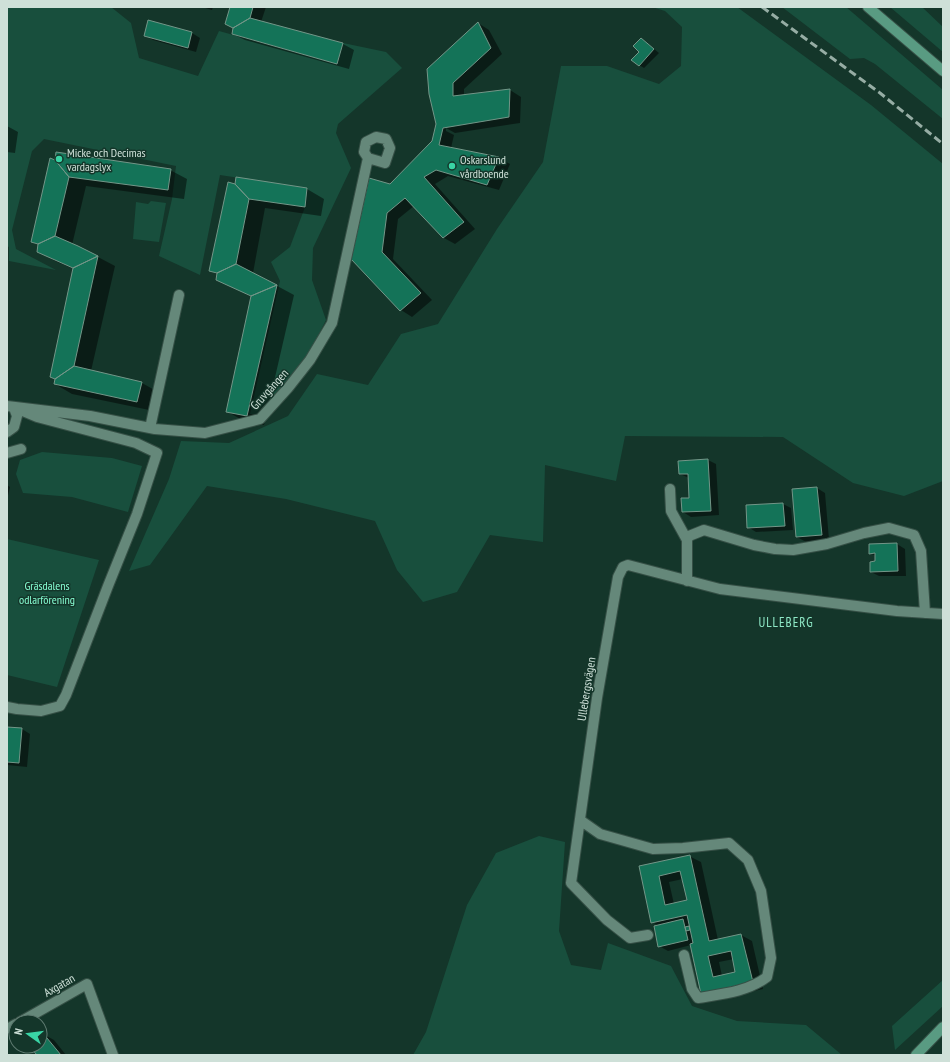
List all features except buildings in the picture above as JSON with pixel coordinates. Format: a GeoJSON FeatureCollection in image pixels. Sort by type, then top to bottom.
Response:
{"type":"FeatureCollection","features":[{"type":"Feature","properties":{"kind":"main road"},"geometry":{"type":"LineString","coordinates":[[868,7],[943,71]]}},
{"type":"Feature","properties":{"kind":"main road"},"geometry":{"type":"LineString","coordinates":[[916,1055],[943,1027]]}},
{"type":"Feature","properties":{"kind":"street","name":"Gruvgången"},"geometry":{"type":"LineString","coordinates":[[11,407],[90,416],[150,428],[205,433],[260,419],[288,388],[310,360],[332,323],[368,158]]}},
{"type":"Feature","properties":{"kind":"street"},"geometry":{"type":"LineString","coordinates":[[150,428],[179,295]]}},
{"type":"Feature","properties":{"kind":"street"},"geometry":{"type":"LineString","coordinates":[[7,432],[14,427],[17,416],[11,407]]}},
{"type":"Feature","properties":{"kind":"street"},"geometry":{"type":"LineString","coordinates":[[7,707],[41,711],[60,706],[66,695],[137,514],[157,453],[136,443],[37,418],[11,407]]}},
{"type":"Feature","properties":{"kind":"street"},"geometry":{"type":"LineString","coordinates":[[7,454],[21,450]]}},
{"type":"Feature","properties":{"kind":"street"},"geometry":{"type":"LineString","coordinates":[[670,489],[671,511],[687,540],[687,581]]}},
{"type":"Feature","properties":{"kind":"street"},"geometry":{"type":"LineString","coordinates":[[687,540],[689,536],[704,530],[754,546],[793,550],[827,544],[864,533],[889,528],[914,535],[921,551],[925,613]]}},
{"type":"Feature","properties":{"kind":"street","name":"Ullebergsvägen"},"geometry":{"type":"LineString","coordinates":[[648,935],[630,938],[607,920],[571,883],[597,698],[618,577],[623,567],[628,565],[720,589],[898,611],[943,614]]}},
{"type":"Feature","properties":{"kind":"street"},"geometry":{"type":"LineString","coordinates":[[580,820],[600,834],[653,849],[683,848],[729,843],[748,860],[761,891],[770,958],[767,977],[744,989],[698,998],[692,989],[684,955]]}},
{"type":"Feature","properties":{"kind":"street","name":"Axgatan"},"geometry":{"type":"LineString","coordinates":[[34,1014],[87,984],[113,1055]]}},
{"type":"Feature","properties":{"kind":"green space"},"geometry":{"type":"Polygon","coordinates":[[[7,7],[111,7],[131,23],[139,58],[198,76],[219,31],[337,64],[343,43],[386,52],[402,68],[338,124],[336,133],[351,168],[313,248],[312,280],[326,320],[309,354],[260,415],[250,414],[280,281],[271,262],[290,247],[305,207],[307,188],[220,175],[200,275],[159,256],[172,199],[176,166],[44,139],[32,151],[12,230],[16,249],[56,270],[9,261],[9,247],[7,246],[7,7]]]}},
{"type":"Feature","properties":{"kind":"green space"},"geometry":{"type":"Polygon","coordinates":[[[652,7],[737,7],[871,105],[943,164],[943,481],[904,496],[853,483],[783,437],[625,436],[616,481],[545,465],[543,542],[490,535],[457,592],[423,602],[397,570],[375,521],[286,499],[207,486],[150,565],[129,571],[169,479],[181,441],[229,443],[288,416],[317,374],[368,385],[401,334],[438,324],[497,229],[543,162],[561,66],[607,66],[659,84],[681,66],[682,27],[665,11],[652,7]]]}},
{"type":"Feature","properties":{"kind":"green space"},"geometry":{"type":"Polygon","coordinates":[[[782,7],[846,7],[943,90],[943,119],[875,64],[864,58],[850,59],[782,7]]]}},
{"type":"Feature","properties":{"kind":"green space"},"geometry":{"type":"Polygon","coordinates":[[[890,7],[922,7],[943,27],[943,52],[890,7]]]}},
{"type":"Feature","properties":{"kind":"green space"},"geometry":{"type":"Polygon","coordinates":[[[151,201],[166,203],[159,242],[133,239],[136,202],[148,204],[151,201]]]}},
{"type":"Feature","properties":{"kind":"green space"},"geometry":{"type":"Polygon","coordinates":[[[42,452],[112,458],[142,466],[128,512],[72,497],[23,493],[16,474],[20,460],[42,452]]]}},
{"type":"Feature","properties":{"kind":"green space","name":"Gräsdalens odlarförening"},"geometry":{"type":"Polygon","coordinates":[[[7,539],[99,560],[57,687],[7,675],[7,539]]]}},
{"type":"Feature","properties":{"kind":"green space"},"geometry":{"type":"Polygon","coordinates":[[[539,836],[565,842],[559,931],[571,965],[601,970],[608,943],[671,966],[692,1006],[737,1021],[806,1025],[842,1055],[413,1055],[426,1032],[467,905],[496,853],[539,836]]]}},
{"type":"Feature","properties":{"kind":"green space"},"geometry":{"type":"Polygon","coordinates":[[[943,980],[943,1006],[895,1050],[892,1026],[943,980]]]}},
{"type":"Feature","properties":{"kind":"railway"},"geometry":{"type":"LineString","coordinates":[[762,7],[880,93],[943,144]]}},
{"type":"Feature","properties":{"kind":"place","name":"Micke och Decimas vardagslyx"},"geometry":{"type":"Point","coordinates":[59,159]}},
{"type":"Feature","properties":{"kind":"place","name":"Oskarslund vårdboende"},"geometry":{"type":"Point","coordinates":[452,166]}},
{"type":"Feature","properties":{"kind":"district","name":"ULLEBERG"},"geometry":{"type":"Point","coordinates":[786,622]}}]}
